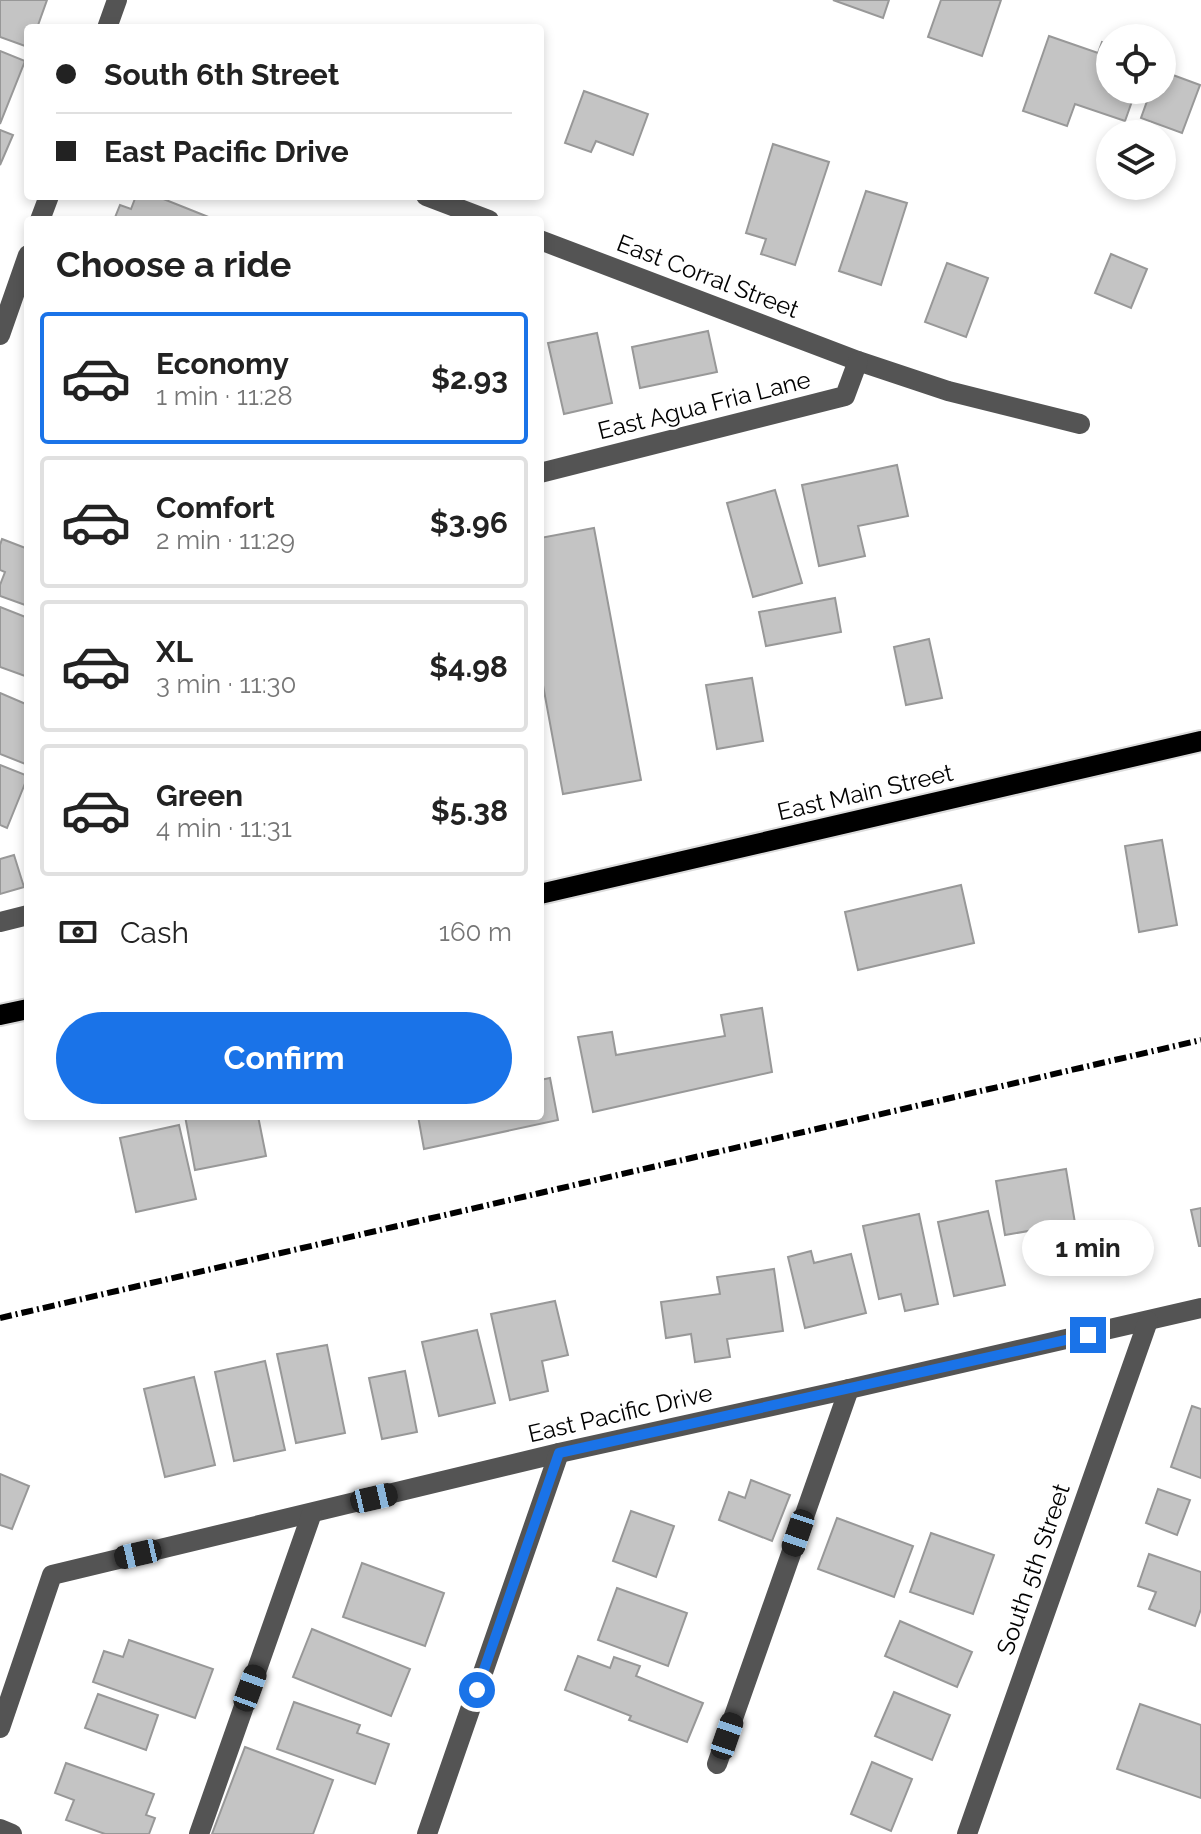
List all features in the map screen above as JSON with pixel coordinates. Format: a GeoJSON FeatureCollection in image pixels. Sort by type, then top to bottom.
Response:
{"type":"FeatureCollection","features":[{"type":"Feature","properties":{"kind":"main road","name":"East Main Street"},"geometry":{"type":"LineString","coordinates":[[544,891],[1201,741]]}},
{"type":"Feature","properties":{"kind":"main road"},"geometry":{"type":"LineString","coordinates":[[0,1015],[24,1010]]}},
{"type":"Feature","properties":{"kind":"street"},"geometry":{"type":"LineString","coordinates":[[108,24],[117,0]]}},
{"type":"Feature","properties":{"kind":"street"},"geometry":{"type":"LineString","coordinates":[[436,200],[478,216]]}},
{"type":"Feature","properties":{"kind":"street","name":"East Corral Street"},"geometry":{"type":"LineString","coordinates":[[544,242],[858,361],[948,391],[1080,424]]}},
{"type":"Feature","properties":{"kind":"street"},"geometry":{"type":"LineString","coordinates":[[0,335],[24,266]]}},
{"type":"Feature","properties":{"kind":"street","name":"East Agua Fria Lane"},"geometry":{"type":"LineString","coordinates":[[544,472],[845,396],[858,361]]}},
{"type":"Feature","properties":{"kind":"street"},"geometry":{"type":"LineString","coordinates":[[0,922],[24,916]]}},
{"type":"Feature","properties":{"kind":"street","name":"East Pacific Drive"},"geometry":{"type":"LineString","coordinates":[[0,1728],[52,1575],[559,1453],[1201,1308]]}},
{"type":"Feature","properties":{"kind":"street","name":"South 5th Street"},"geometry":{"type":"LineString","coordinates":[[967,1834],[1148,1321]]}},
{"type":"Feature","properties":{"kind":"street"},"geometry":{"type":"LineString","coordinates":[[717,1764],[849,1389]]}},
{"type":"Feature","properties":{"kind":"street"},"geometry":{"type":"LineString","coordinates":[[427,1834],[559,1453]]}},
{"type":"Feature","properties":{"kind":"street"},"geometry":{"type":"LineString","coordinates":[[199,1834],[312,1513]]}},
{"type":"Feature","properties":{"kind":"street"},"geometry":{"type":"LineString","coordinates":[[0,1829],[12,1834]]}},
{"type":"Feature","properties":{"kind":"building"},"geometry":{"type":"Polygon","coordinates":[[[0,0],[47,0],[38,24],[24,24],[24,46],[0,37],[0,0]]]}},
{"type":"Feature","properties":{"kind":"building"},"geometry":{"type":"Polygon","coordinates":[[[833,0],[889,0],[883,18],[833,0]]]}},
{"type":"Feature","properties":{"kind":"building"},"geometry":{"type":"Polygon","coordinates":[[[941,0],[1001,0],[982,56],[928,37],[941,0]]]}},
{"type":"Feature","properties":{"kind":"building"},"geometry":{"type":"Polygon","coordinates":[[[1049,36],[1096,52],[1096,104],[1131,104],[1125,120],[1122,120],[1075,104],[1067,126],[1023,111],[1049,36]]]}},
{"type":"Feature","properties":{"kind":"building"},"geometry":{"type":"Polygon","coordinates":[[[0,51],[24,61],[24,64],[0,124],[0,51]]]}},
{"type":"Feature","properties":{"kind":"building"},"geometry":{"type":"Polygon","coordinates":[[[1176,76],[1200,85],[1182,133],[1176,131],[1176,120],[1141,118],[1146,104],[1176,104],[1176,76]]]}},
{"type":"Feature","properties":{"kind":"building"},"geometry":{"type":"Polygon","coordinates":[[[584,91],[648,114],[633,155],[596,141],[591,152],[565,143],[584,91]]]}},
{"type":"Feature","properties":{"kind":"building"},"geometry":{"type":"Polygon","coordinates":[[[0,130],[13,135],[0,165],[0,130]]]}},
{"type":"Feature","properties":{"kind":"building"},"geometry":{"type":"Polygon","coordinates":[[[773,144],[829,162],[795,265],[761,254],[766,239],[746,233],[773,144]]]}},
{"type":"Feature","properties":{"kind":"building"},"geometry":{"type":"Polygon","coordinates":[[[866,191],[907,203],[881,285],[839,271],[866,191]]]}},
{"type":"Feature","properties":{"kind":"building"},"geometry":{"type":"Polygon","coordinates":[[[134,200],[166,200],[206,216],[116,216],[120,205],[131,209],[134,200]]]}},
{"type":"Feature","properties":{"kind":"building"},"geometry":{"type":"Polygon","coordinates":[[[1111,254],[1147,269],[1131,308],[1095,293],[1111,254]]]}},
{"type":"Feature","properties":{"kind":"building"},"geometry":{"type":"Polygon","coordinates":[[[947,263],[988,278],[966,337],[925,322],[947,263]]]}},
{"type":"Feature","properties":{"kind":"building"},"geometry":{"type":"Polygon","coordinates":[[[708,331],[717,372],[640,388],[632,347],[708,331]]]}},
{"type":"Feature","properties":{"kind":"building"},"geometry":{"type":"Polygon","coordinates":[[[597,333],[612,403],[564,414],[548,343],[597,333]]]}},
{"type":"Feature","properties":{"kind":"building"},"geometry":{"type":"Polygon","coordinates":[[[897,465],[908,516],[858,526],[865,556],[819,566],[802,485],[897,465]]]}},
{"type":"Feature","properties":{"kind":"building"},"geometry":{"type":"Polygon","coordinates":[[[775,490],[802,583],[753,597],[727,503],[775,490]]]}},
{"type":"Feature","properties":{"kind":"building"},"geometry":{"type":"Polygon","coordinates":[[[594,528],[641,780],[563,794],[544,691],[544,537],[594,528]]]}},
{"type":"Feature","properties":{"kind":"building"},"geometry":{"type":"Polygon","coordinates":[[[2,539],[24,547],[24,605],[0,596],[5,572],[0,570],[2,539]]]}},
{"type":"Feature","properties":{"kind":"building"},"geometry":{"type":"Polygon","coordinates":[[[835,598],[841,632],[766,646],[759,612],[835,598]]]}},
{"type":"Feature","properties":{"kind":"building"},"geometry":{"type":"Polygon","coordinates":[[[0,607],[24,616],[24,676],[0,667],[0,607]]]}},
{"type":"Feature","properties":{"kind":"building"},"geometry":{"type":"Polygon","coordinates":[[[929,639],[942,698],[906,705],[894,647],[929,639]]]}},
{"type":"Feature","properties":{"kind":"building"},"geometry":{"type":"Polygon","coordinates":[[[752,678],[763,741],[717,749],[706,685],[752,678]]]}},
{"type":"Feature","properties":{"kind":"building"},"geometry":{"type":"Polygon","coordinates":[[[0,693],[24,703],[24,763],[0,754],[0,693]]]}},
{"type":"Feature","properties":{"kind":"building"},"geometry":{"type":"Polygon","coordinates":[[[0,765],[24,774],[24,786],[7,828],[0,825],[0,765]]]}},
{"type":"Feature","properties":{"kind":"building"},"geometry":{"type":"Polygon","coordinates":[[[1162,840],[1177,925],[1139,932],[1125,846],[1162,840]]]}},
{"type":"Feature","properties":{"kind":"building"},"geometry":{"type":"Polygon","coordinates":[[[14,855],[24,887],[0,894],[0,859],[14,855]]]}},
{"type":"Feature","properties":{"kind":"building"},"geometry":{"type":"Polygon","coordinates":[[[961,885],[974,943],[858,970],[845,912],[961,885]]]}},
{"type":"Feature","properties":{"kind":"building"},"geometry":{"type":"Polygon","coordinates":[[[762,1008],[772,1072],[593,1112],[578,1037],[612,1032],[616,1055],[725,1036],[721,1015],[762,1008]]]}},
{"type":"Feature","properties":{"kind":"building"},"geometry":{"type":"Polygon","coordinates":[[[550,1078],[558,1120],[424,1149],[419,1120],[544,1120],[544,1079],[550,1078]]]}},
{"type":"Feature","properties":{"kind":"building"},"geometry":{"type":"Polygon","coordinates":[[[186,1120],[259,1120],[266,1156],[195,1170],[186,1120]]]}},
{"type":"Feature","properties":{"kind":"building"},"geometry":{"type":"Polygon","coordinates":[[[179,1125],[196,1199],[136,1212],[120,1138],[179,1125]]]}},
{"type":"Feature","properties":{"kind":"building"},"geometry":{"type":"Polygon","coordinates":[[[1066,1169],[1075,1223],[1005,1235],[996,1181],[1066,1169]]]}},
{"type":"Feature","properties":{"kind":"building"},"geometry":{"type":"Polygon","coordinates":[[[1201,1208],[1201,1246],[1199,1246],[1191,1210],[1201,1208]]]}},
{"type":"Feature","properties":{"kind":"building"},"geometry":{"type":"Polygon","coordinates":[[[988,1211],[1005,1285],[954,1296],[938,1222],[988,1211]]]}},
{"type":"Feature","properties":{"kind":"building"},"geometry":{"type":"Polygon","coordinates":[[[919,1214],[938,1304],[905,1311],[901,1294],[879,1299],[863,1226],[919,1214]]]}},
{"type":"Feature","properties":{"kind":"building"},"geometry":{"type":"Polygon","coordinates":[[[811,1251],[814,1263],[851,1254],[866,1313],[805,1328],[788,1257],[811,1251]]]}},
{"type":"Feature","properties":{"kind":"building"},"geometry":{"type":"Polygon","coordinates":[[[774,1269],[783,1331],[727,1339],[730,1357],[695,1362],[691,1334],[666,1338],[661,1302],[720,1294],[717,1277],[774,1269]]]}},
{"type":"Feature","properties":{"kind":"building"},"geometry":{"type":"Polygon","coordinates":[[[555,1301],[568,1355],[542,1361],[548,1391],[510,1400],[491,1314],[555,1301]]]}},
{"type":"Feature","properties":{"kind":"building"},"geometry":{"type":"Polygon","coordinates":[[[477,1330],[495,1403],[439,1416],[422,1342],[477,1330]]]}},
{"type":"Feature","properties":{"kind":"building"},"geometry":{"type":"Polygon","coordinates":[[[327,1345],[345,1433],[296,1443],[277,1354],[327,1345]]]}},
{"type":"Feature","properties":{"kind":"building"},"geometry":{"type":"Polygon","coordinates":[[[265,1361],[285,1450],[234,1461],[215,1372],[265,1361]]]}},
{"type":"Feature","properties":{"kind":"building"},"geometry":{"type":"Polygon","coordinates":[[[405,1371],[417,1432],[382,1439],[369,1378],[405,1371]]]}},
{"type":"Feature","properties":{"kind":"building"},"geometry":{"type":"Polygon","coordinates":[[[194,1377],[215,1465],[165,1477],[144,1389],[194,1377]]]}},
{"type":"Feature","properties":{"kind":"building"},"geometry":{"type":"Polygon","coordinates":[[[1192,1406],[1201,1409],[1201,1478],[1171,1467],[1192,1406]]]}},
{"type":"Feature","properties":{"kind":"building"},"geometry":{"type":"Polygon","coordinates":[[[0,1474],[29,1486],[12,1529],[0,1525],[0,1474]]]}},
{"type":"Feature","properties":{"kind":"building"},"geometry":{"type":"Polygon","coordinates":[[[751,1480],[790,1495],[772,1541],[719,1520],[729,1492],[745,1498],[751,1480]]]}},
{"type":"Feature","properties":{"kind":"building"},"geometry":{"type":"Polygon","coordinates":[[[1158,1489],[1190,1500],[1177,1535],[1146,1523],[1158,1489]]]}},
{"type":"Feature","properties":{"kind":"building"},"geometry":{"type":"Polygon","coordinates":[[[631,1511],[674,1526],[656,1577],[613,1561],[631,1511]]]}},
{"type":"Feature","properties":{"kind":"building"},"geometry":{"type":"Polygon","coordinates":[[[837,1518],[913,1546],[894,1597],[818,1569],[837,1518]]]}},
{"type":"Feature","properties":{"kind":"building"},"geometry":{"type":"Polygon","coordinates":[[[931,1533],[994,1555],[973,1614],[910,1592],[931,1533]]]}},
{"type":"Feature","properties":{"kind":"building"},"geometry":{"type":"Polygon","coordinates":[[[1149,1554],[1201,1572],[1201,1609],[1195,1626],[1149,1609],[1156,1592],[1138,1586],[1149,1554]]]}},
{"type":"Feature","properties":{"kind":"building"},"geometry":{"type":"Polygon","coordinates":[[[362,1563],[444,1593],[425,1646],[343,1617],[362,1563]]]}},
{"type":"Feature","properties":{"kind":"building"},"geometry":{"type":"Polygon","coordinates":[[[617,1588],[687,1613],[668,1666],[598,1640],[617,1588]]]}},
{"type":"Feature","properties":{"kind":"building"},"geometry":{"type":"Polygon","coordinates":[[[900,1621],[972,1652],[957,1687],[885,1656],[900,1621]]]}},
{"type":"Feature","properties":{"kind":"building"},"geometry":{"type":"Polygon","coordinates":[[[312,1629],[410,1669],[391,1716],[293,1677],[312,1629]]]}},
{"type":"Feature","properties":{"kind":"building"},"geometry":{"type":"Polygon","coordinates":[[[129,1640],[213,1669],[195,1718],[93,1682],[104,1651],[123,1657],[129,1640]]]}},
{"type":"Feature","properties":{"kind":"building"},"geometry":{"type":"Polygon","coordinates":[[[578,1656],[610,1668],[614,1657],[640,1666],[636,1676],[703,1703],[687,1742],[629,1720],[631,1716],[565,1690],[578,1656]]]}},
{"type":"Feature","properties":{"kind":"building"},"geometry":{"type":"Polygon","coordinates":[[[894,1692],[950,1715],[932,1760],[875,1736],[894,1692]]]}},
{"type":"Feature","properties":{"kind":"building"},"geometry":{"type":"Polygon","coordinates":[[[98,1694],[158,1715],[146,1750],[85,1728],[98,1694]]]}},
{"type":"Feature","properties":{"kind":"building"},"geometry":{"type":"Polygon","coordinates":[[[294,1702],[360,1725],[357,1733],[389,1744],[375,1784],[277,1749],[294,1702]]]}},
{"type":"Feature","properties":{"kind":"building"},"geometry":{"type":"Polygon","coordinates":[[[1140,1704],[1201,1725],[1201,1798],[1117,1769],[1140,1704]]]}},
{"type":"Feature","properties":{"kind":"building"},"geometry":{"type":"Polygon","coordinates":[[[245,1747],[333,1780],[313,1834],[212,1834],[245,1747]]]}},
{"type":"Feature","properties":{"kind":"building"},"geometry":{"type":"Polygon","coordinates":[[[872,1762],[912,1779],[891,1831],[851,1814],[872,1762]]]}},
{"type":"Feature","properties":{"kind":"building"},"geometry":{"type":"Polygon","coordinates":[[[66,1763],[154,1794],[146,1815],[155,1818],[149,1834],[105,1834],[66,1820],[74,1800],[55,1793],[66,1763]]]}},
{"type":"Feature","properties":{"kind":"railway"},"geometry":{"type":"LineString","coordinates":[[0,1318],[1201,1040]]}},
{"type":"Feature","properties":{"kind":"route"},"geometry":{"type":"LineString","coordinates":[[477,1690],[559,1453],[1088,1335]]}}]}
